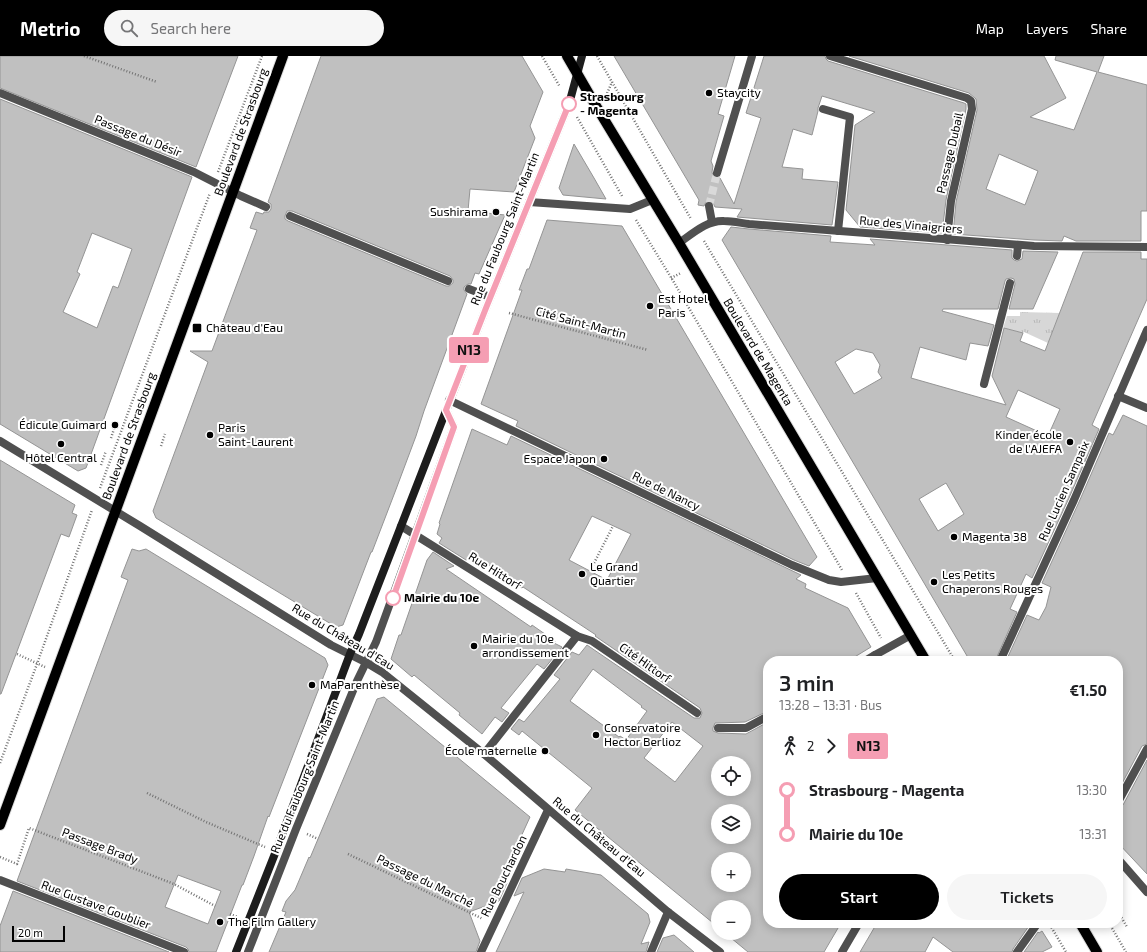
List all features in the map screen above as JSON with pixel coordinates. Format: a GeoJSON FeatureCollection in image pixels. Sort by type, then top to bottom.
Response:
{"type":"FeatureCollection","features":[{"type":"Feature","properties":{"kind":"main road","name":"Boulevard de Strasbourg"},"geometry":{"type":"LineString","coordinates":[[0,824],[282,56]]}},
{"type":"Feature","properties":{"kind":"main road","name":"Boulevard de Magenta"},"geometry":{"type":"LineString","coordinates":[[567,56],[652,200],[679,242],[923,656]]}},
{"type":"Feature","properties":{"kind":"main road","name":"Rue du Faubourg Saint-Martin"},"geometry":{"type":"LineString","coordinates":[[236,952],[276,851],[350,654],[490,297],[569,104],[582,56]]}},
{"type":"Feature","properties":{"kind":"main road"},"geometry":{"type":"LineString","coordinates":[[1083,928],[1096,952]]}},
{"type":"Feature","properties":{"kind":"street"},"geometry":{"type":"LineString","coordinates":[[717,173],[752,56]]}},
{"type":"Feature","properties":{"kind":"street","name":"Passage Dubail"},"geometry":{"type":"LineString","coordinates":[[830,56],[967,98],[971,101],[972,108],[951,201],[947,240]]}},
{"type":"Feature","properties":{"kind":"street","name":"Passage du Désir"},"geometry":{"type":"LineString","coordinates":[[0,93],[194,172],[266,207]]}},
{"type":"Feature","properties":{"kind":"street"},"geometry":{"type":"LineString","coordinates":[[823,109],[850,117],[838,231]]}},
{"type":"Feature","properties":{"kind":"street"},"geometry":{"type":"LineString","coordinates":[[529,202],[631,212],[652,200]]}},
{"type":"Feature","properties":{"kind":"street"},"geometry":{"type":"LineString","coordinates":[[709,206],[712,222]]}},
{"type":"Feature","properties":{"kind":"street"},"geometry":{"type":"LineString","coordinates":[[290,216],[448,280]]}},
{"type":"Feature","properties":{"kind":"street","name":"Rue des Vinaigriers"},"geometry":{"type":"LineString","coordinates":[[679,242],[712,222],[724,221],[1018,245],[1147,247]]}},
{"type":"Feature","properties":{"kind":"street"},"geometry":{"type":"LineString","coordinates":[[1017,256],[1018,245]]}},
{"type":"Feature","properties":{"kind":"street"},"geometry":{"type":"LineString","coordinates":[[984,384],[1010,283]]}},
{"type":"Feature","properties":{"kind":"street"},"geometry":{"type":"LineString","coordinates":[[469,289],[490,297]]}},
{"type":"Feature","properties":{"kind":"street","name":"Rue Lucien Sampaix"},"geometry":{"type":"LineString","coordinates":[[1002,656],[1074,500],[1147,330]]}},
{"type":"Feature","properties":{"kind":"street"},"geometry":{"type":"LineString","coordinates":[[1118,396],[1147,408]]}},
{"type":"Feature","properties":{"kind":"street","name":"Rue de Nancy"},"geometry":{"type":"LineString","coordinates":[[450,400],[792,565],[829,580],[841,582],[877,578]]}},
{"type":"Feature","properties":{"kind":"street","name":"Rue du Faubourg Saint-Martin"},"geometry":{"type":"LineString","coordinates":[[248,952],[299,822],[357,681],[376,642],[393,598],[454,427],[446,410]]}},
{"type":"Feature","properties":{"kind":"street","name":"Rue du Château d'Eau"},"geometry":{"type":"LineString","coordinates":[[0,441],[331,645],[382,672],[484,754],[668,912],[720,952]]}},
{"type":"Feature","properties":{"kind":"street","name":"Rue Hittorf"},"geometry":{"type":"LineString","coordinates":[[401,526],[577,636]]}},
{"type":"Feature","properties":{"kind":"street"},"geometry":{"type":"LineString","coordinates":[[873,656],[911,634]]}},
{"type":"Feature","properties":{"kind":"street"},"geometry":{"type":"LineString","coordinates":[[484,754],[577,636]]}},
{"type":"Feature","properties":{"kind":"street","name":"Cité Hittorf"},"geometry":{"type":"LineString","coordinates":[[577,636],[592,641],[697,713]]}},
{"type":"Feature","properties":{"kind":"street"},"geometry":{"type":"LineString","coordinates":[[718,728],[746,728],[763,719]]}},
{"type":"Feature","properties":{"kind":"street"},"geometry":{"type":"LineString","coordinates":[[1123,793],[1147,749]]}},
{"type":"Feature","properties":{"kind":"street","name":"Rue Bouchardon"},"geometry":{"type":"LineString","coordinates":[[481,952],[548,810]]}},
{"type":"Feature","properties":{"kind":"street"},"geometry":{"type":"LineString","coordinates":[[1123,866],[1147,892]]}},
{"type":"Feature","properties":{"kind":"street","name":"Rue Gustave Goublier"},"geometry":{"type":"LineString","coordinates":[[0,880],[184,952]]}},
{"type":"Feature","properties":{"kind":"street"},"geometry":{"type":"LineString","coordinates":[[651,952],[668,912]]}},
{"type":"Feature","properties":{"kind":"street"},"geometry":{"type":"LineString","coordinates":[[842,952],[856,928]]}},
{"type":"Feature","properties":{"kind":"street"},"geometry":{"type":"LineString","coordinates":[[1017,952],[1034,928]]}},
{"type":"Feature","properties":{"kind":"path"},"geometry":{"type":"LineString","coordinates":[[84,56],[157,82]]}},
{"type":"Feature","properties":{"kind":"path","name":"Boulevard de Strasbourg"},"geometry":{"type":"LineString","coordinates":[[0,763],[96,499],[262,56]]}},
{"type":"Feature","properties":{"kind":"path"},"geometry":{"type":"LineString","coordinates":[[542,56],[563,93]]}},
{"type":"Feature","properties":{"kind":"path"},"geometry":{"type":"LineString","coordinates":[[597,56],[692,220]]}},
{"type":"Feature","properties":{"kind":"path"},"geometry":{"type":"LineString","coordinates":[[579,120],[631,212],[845,574]]}},
{"type":"Feature","properties":{"kind":"path","name":"Boulevard de Magenta"},"geometry":{"type":"LineString","coordinates":[[704,241],[952,656]]}},
{"type":"Feature","properties":{"kind":"path","name":"Cité Saint-Martin"},"geometry":{"type":"LineString","coordinates":[[509,313],[648,350]]}},
{"type":"Feature","properties":{"kind":"path"},"geometry":{"type":"LineString","coordinates":[[111,438],[116,423]]}},
{"type":"Feature","properties":{"kind":"path"},"geometry":{"type":"LineString","coordinates":[[161,446],[165,434]]}},
{"type":"Feature","properties":{"kind":"path"},"geometry":{"type":"LineString","coordinates":[[101,465],[106,451]]}},
{"type":"Feature","properties":{"kind":"path"},"geometry":{"type":"LineString","coordinates":[[590,571],[613,526]]}},
{"type":"Feature","properties":{"kind":"path"},"geometry":{"type":"LineString","coordinates":[[853,588],[887,649]]}},
{"type":"Feature","properties":{"kind":"path"},"geometry":{"type":"LineString","coordinates":[[17,654],[56,672]]}},
{"type":"Feature","properties":{"kind":"path"},"geometry":{"type":"LineString","coordinates":[[147,793],[206,822],[276,851]]}},
{"type":"Feature","properties":{"kind":"path","name":"Passage Brady"},"geometry":{"type":"LineString","coordinates":[[0,857],[17,864],[29,828],[174,884],[215,906]]}},
{"type":"Feature","properties":{"kind":"path","name":"Passage du Marché"},"geometry":{"type":"LineString","coordinates":[[348,854],[494,924]]}},
{"type":"Feature","properties":{"kind":"path"},"geometry":{"type":"LineString","coordinates":[[1123,920],[1127,927]]}},
{"type":"Feature","properties":{"kind":"path"},"geometry":{"type":"LineString","coordinates":[[1051,928],[1066,952]]}},
{"type":"Feature","properties":{"kind":"path"},"geometry":{"type":"LineString","coordinates":[[1112,928],[1126,952]]}},
{"type":"Feature","properties":{"kind":"green space"},"geometry":{"type":"Polygon","coordinates":[[[1020,312],[1060,313],[1048,343],[1024,332],[1003,328],[1007,316],[1020,316],[1020,312]]]}},
{"type":"Feature","properties":{"kind":"building"},"geometry":{"type":"Polygon","coordinates":[[[0,56],[238,56],[196,167],[0,88],[0,56]]]}},
{"type":"Feature","properties":{"kind":"building"},"geometry":{"type":"Polygon","coordinates":[[[321,56],[522,56],[543,92],[530,126],[535,138],[514,192],[470,189],[468,211],[505,215],[479,274],[475,273],[471,284],[464,287],[467,294],[395,492],[343,625],[336,627],[156,518],[153,511],[208,362],[190,351],[212,351],[257,230],[250,228],[256,212],[263,214],[264,212],[269,212],[271,209],[271,204],[268,202],[321,56]],[[287,211],[285,216],[285,219],[288,221],[446,286],[453,283],[450,276],[292,211],[287,211]]]}},
{"type":"Feature","properties":{"kind":"building"},"geometry":{"type":"Polygon","coordinates":[[[614,56],[735,56],[718,114],[724,116],[711,161],[713,166],[713,176],[720,178],[734,204],[761,118],[746,113],[764,56],[825,56],[828,61],[966,104],[946,200],[942,233],[860,227],[846,210],[855,125],[875,112],[822,96],[812,135],[793,129],[782,167],[803,169],[802,179],[838,182],[832,225],[737,217],[742,209],[715,207],[710,201],[706,202],[704,206],[698,205],[699,200],[614,56]]]}},
{"type":"Feature","properties":{"kind":"building"},"geometry":{"type":"Polygon","coordinates":[[[849,56],[1044,56],[1066,98],[1030,117],[1074,130],[1097,72],[1055,60],[1056,56],[1104,56],[1098,72],[1147,85],[1147,211],[1141,211],[1141,241],[1076,241],[1064,236],[1062,241],[1034,240],[953,234],[956,202],[977,110],[976,99],[969,93],[849,56]],[[999,154],[986,189],[1025,205],[1038,171],[999,154]]]}},
{"type":"Feature","properties":{"kind":"building"},"geometry":{"type":"Polygon","coordinates":[[[0,99],[192,177],[86,468],[78,471],[0,424],[0,99]],[[92,233],[77,272],[80,274],[63,312],[97,328],[113,286],[118,288],[132,249],[92,233]]]}},
{"type":"Feature","properties":{"kind":"building"},"geometry":{"type":"Polygon","coordinates":[[[574,144],[606,199],[563,195],[559,188],[574,144]]]}},
{"type":"Feature","properties":{"kind":"building"},"geometry":{"type":"Polygon","coordinates":[[[547,220],[622,226],[817,557],[809,566],[516,426],[518,421],[481,404],[522,290],[519,290],[527,269],[529,269],[547,220]]]}},
{"type":"Feature","properties":{"kind":"building"},"geometry":{"type":"Polygon","coordinates":[[[731,227],[831,236],[830,242],[875,245],[870,239],[1012,250],[1012,258],[1017,261],[1022,259],[1023,251],[1058,252],[1033,309],[1009,309],[1015,284],[1014,279],[1011,278],[1006,279],[1005,281],[998,309],[943,309],[942,311],[994,325],[988,346],[970,343],[966,360],[920,347],[911,378],[1006,405],[992,376],[1004,328],[1023,333],[1020,341],[1045,351],[1083,252],[1141,252],[1141,259],[1147,259],[1147,299],[1092,425],[1099,429],[1069,498],[1032,578],[1026,574],[1010,609],[1017,612],[997,656],[967,656],[722,240],[731,227]],[[856,349],[835,362],[854,394],[882,378],[878,372],[880,365],[873,353],[856,349]],[[1018,390],[1006,417],[1048,436],[1060,409],[1018,390]],[[946,483],[919,499],[938,531],[964,514],[946,483]]]}},
{"type":"Feature","properties":{"kind":"building"},"geometry":{"type":"Polygon","coordinates":[[[1123,415],[1147,426],[1147,744],[1142,746],[1123,782],[1123,656],[1008,656],[1027,615],[1039,620],[1046,607],[1051,587],[1042,583],[1109,433],[1113,435],[1123,415]]]}},
{"type":"Feature","properties":{"kind":"building"},"geometry":{"type":"Polygon","coordinates":[[[472,429],[507,445],[511,436],[801,575],[796,579],[806,584],[805,588],[848,608],[871,647],[856,656],[763,656],[763,713],[745,722],[715,723],[713,728],[713,731],[718,733],[746,734],[763,725],[763,928],[838,928],[824,952],[748,952],[733,940],[751,940],[751,900],[711,900],[711,921],[575,810],[592,788],[522,731],[519,735],[511,729],[519,719],[524,722],[560,679],[554,675],[572,652],[579,655],[587,645],[694,718],[700,718],[702,713],[700,708],[595,636],[596,635],[475,556],[466,560],[439,543],[442,538],[437,534],[439,523],[472,429]],[[592,516],[569,560],[607,580],[631,534],[592,516]],[[593,669],[570,701],[619,737],[620,736],[626,740],[647,711],[593,669]],[[672,722],[644,758],[675,782],[703,746],[672,722]]]}},
{"type":"Feature","properties":{"kind":"building"},"geometry":{"type":"Polygon","coordinates":[[[0,460],[75,505],[72,513],[77,515],[69,537],[61,534],[1,694],[0,694],[0,460]]]}},
{"type":"Feature","properties":{"kind":"building"},"geometry":{"type":"Polygon","coordinates":[[[132,549],[139,551],[146,549],[325,658],[328,665],[216,952],[189,952],[186,947],[17,881],[128,580],[121,577],[132,549]],[[178,875],[165,907],[208,924],[221,891],[178,875]]]}},
{"type":"Feature","properties":{"kind":"building","name":"Mairie du 10e arrondissement"},"geometry":{"type":"Polygon","coordinates":[[[433,552],[454,566],[446,569],[531,627],[532,625],[555,641],[554,643],[562,647],[544,669],[537,664],[501,708],[509,713],[502,722],[495,717],[482,734],[459,715],[460,713],[414,675],[412,677],[391,659],[427,560],[433,552]]]}},
{"type":"Feature","properties":{"kind":"building"},"geometry":{"type":"Polygon","coordinates":[[[384,697],[530,817],[498,887],[507,883],[499,901],[469,912],[480,941],[476,952],[269,952],[286,912],[282,911],[286,901],[295,890],[309,857],[310,858],[377,699],[384,697]]]}},
{"type":"Feature","properties":{"kind":"building"},"geometry":{"type":"Polygon","coordinates":[[[1147,760],[1147,874],[1123,848],[1123,805],[1147,760]]]}},
{"type":"Feature","properties":{"kind":"building"},"geometry":{"type":"Polygon","coordinates":[[[544,869],[565,872],[566,869],[601,875],[648,914],[650,922],[641,944],[649,942],[646,952],[496,952],[524,892],[514,896],[522,878],[544,869]]]}},
{"type":"Feature","properties":{"kind":"building"},"geometry":{"type":"Polygon","coordinates":[[[13,891],[169,952],[0,952],[0,926],[13,891]]]}},
{"type":"Feature","properties":{"kind":"building"},"geometry":{"type":"Polygon","coordinates":[[[874,928],[1028,928],[1012,952],[953,952],[933,937],[925,952],[860,952],[874,928]]]}},
{"type":"Feature","properties":{"kind":"building"},"geometry":{"type":"Polygon","coordinates":[[[1042,931],[1052,947],[1042,952],[1024,952],[1038,932],[1039,933],[1042,931]]]}},
{"type":"Feature","properties":{"kind":"building"},"geometry":{"type":"Polygon","coordinates":[[[674,935],[694,952],[657,952],[663,938],[674,935]]]}},
{"type":"Feature","properties":{"kind":"tunnel"},"geometry":{"type":"LineString","coordinates":[[709,206],[717,173]]}},
{"type":"Feature","properties":{"kind":"bus line","name":"N13"},"geometry":{"type":"LineString","coordinates":[[393,598],[454,427],[446,410],[569,104]]}},
{"type":"Feature","properties":{"kind":"place","name":"Staycity"},"geometry":{"type":"Point","coordinates":[709,93]}},
{"type":"Feature","properties":{"kind":"place","name":"Strasbourg - Magenta"},"geometry":{"type":"Point","coordinates":[569,104]}},
{"type":"Feature","properties":{"kind":"place","name":"Sushirama"},"geometry":{"type":"Point","coordinates":[496,212]}},
{"type":"Feature","properties":{"kind":"place","name":"Est Hotel Paris"},"geometry":{"type":"Point","coordinates":[650,306]}},
{"type":"Feature","properties":{"kind":"place","name":"Château d'Eau"},"geometry":{"type":"Point","coordinates":[197,328]}},
{"type":"Feature","properties":{"kind":"place","name":"Édicule Guimard"},"geometry":{"type":"Point","coordinates":[115,425]}},
{"type":"Feature","properties":{"kind":"place","name":"Paris Saint-Laurent"},"geometry":{"type":"Point","coordinates":[210,435]}},
{"type":"Feature","properties":{"kind":"place","name":"Kinder école de l'AJEFA"},"geometry":{"type":"Point","coordinates":[1070,442]}},
{"type":"Feature","properties":{"kind":"place","name":"Hôtel Central"},"geometry":{"type":"Point","coordinates":[61,444]}},
{"type":"Feature","properties":{"kind":"place","name":"Espace Japon"},"geometry":{"type":"Point","coordinates":[604,459]}},
{"type":"Feature","properties":{"kind":"place","name":"Magenta 38"},"geometry":{"type":"Point","coordinates":[954,537]}},
{"type":"Feature","properties":{"kind":"place","name":"Le Grand Quartier"},"geometry":{"type":"Point","coordinates":[582,574]}},
{"type":"Feature","properties":{"kind":"place","name":"Les Petits Chaperons Rouges"},"geometry":{"type":"Point","coordinates":[934,582]}},
{"type":"Feature","properties":{"kind":"place","name":"Mairie du 10e"},"geometry":{"type":"Point","coordinates":[393,598]}},
{"type":"Feature","properties":{"kind":"place","name":"Mairie du 10e arrondissement"},"geometry":{"type":"Point","coordinates":[474,646]}},
{"type":"Feature","properties":{"kind":"place","name":"MaParenthèse"},"geometry":{"type":"Point","coordinates":[312,685]}},
{"type":"Feature","properties":{"kind":"place","name":"Conservatoire Hector Berlioz"},"geometry":{"type":"Point","coordinates":[596,735]}},
{"type":"Feature","properties":{"kind":"place","name":"École maternelle"},"geometry":{"type":"Point","coordinates":[545,751]}},
{"type":"Feature","properties":{"kind":"place","name":"The Film Gallery"},"geometry":{"type":"Point","coordinates":[220,922]}}]}
